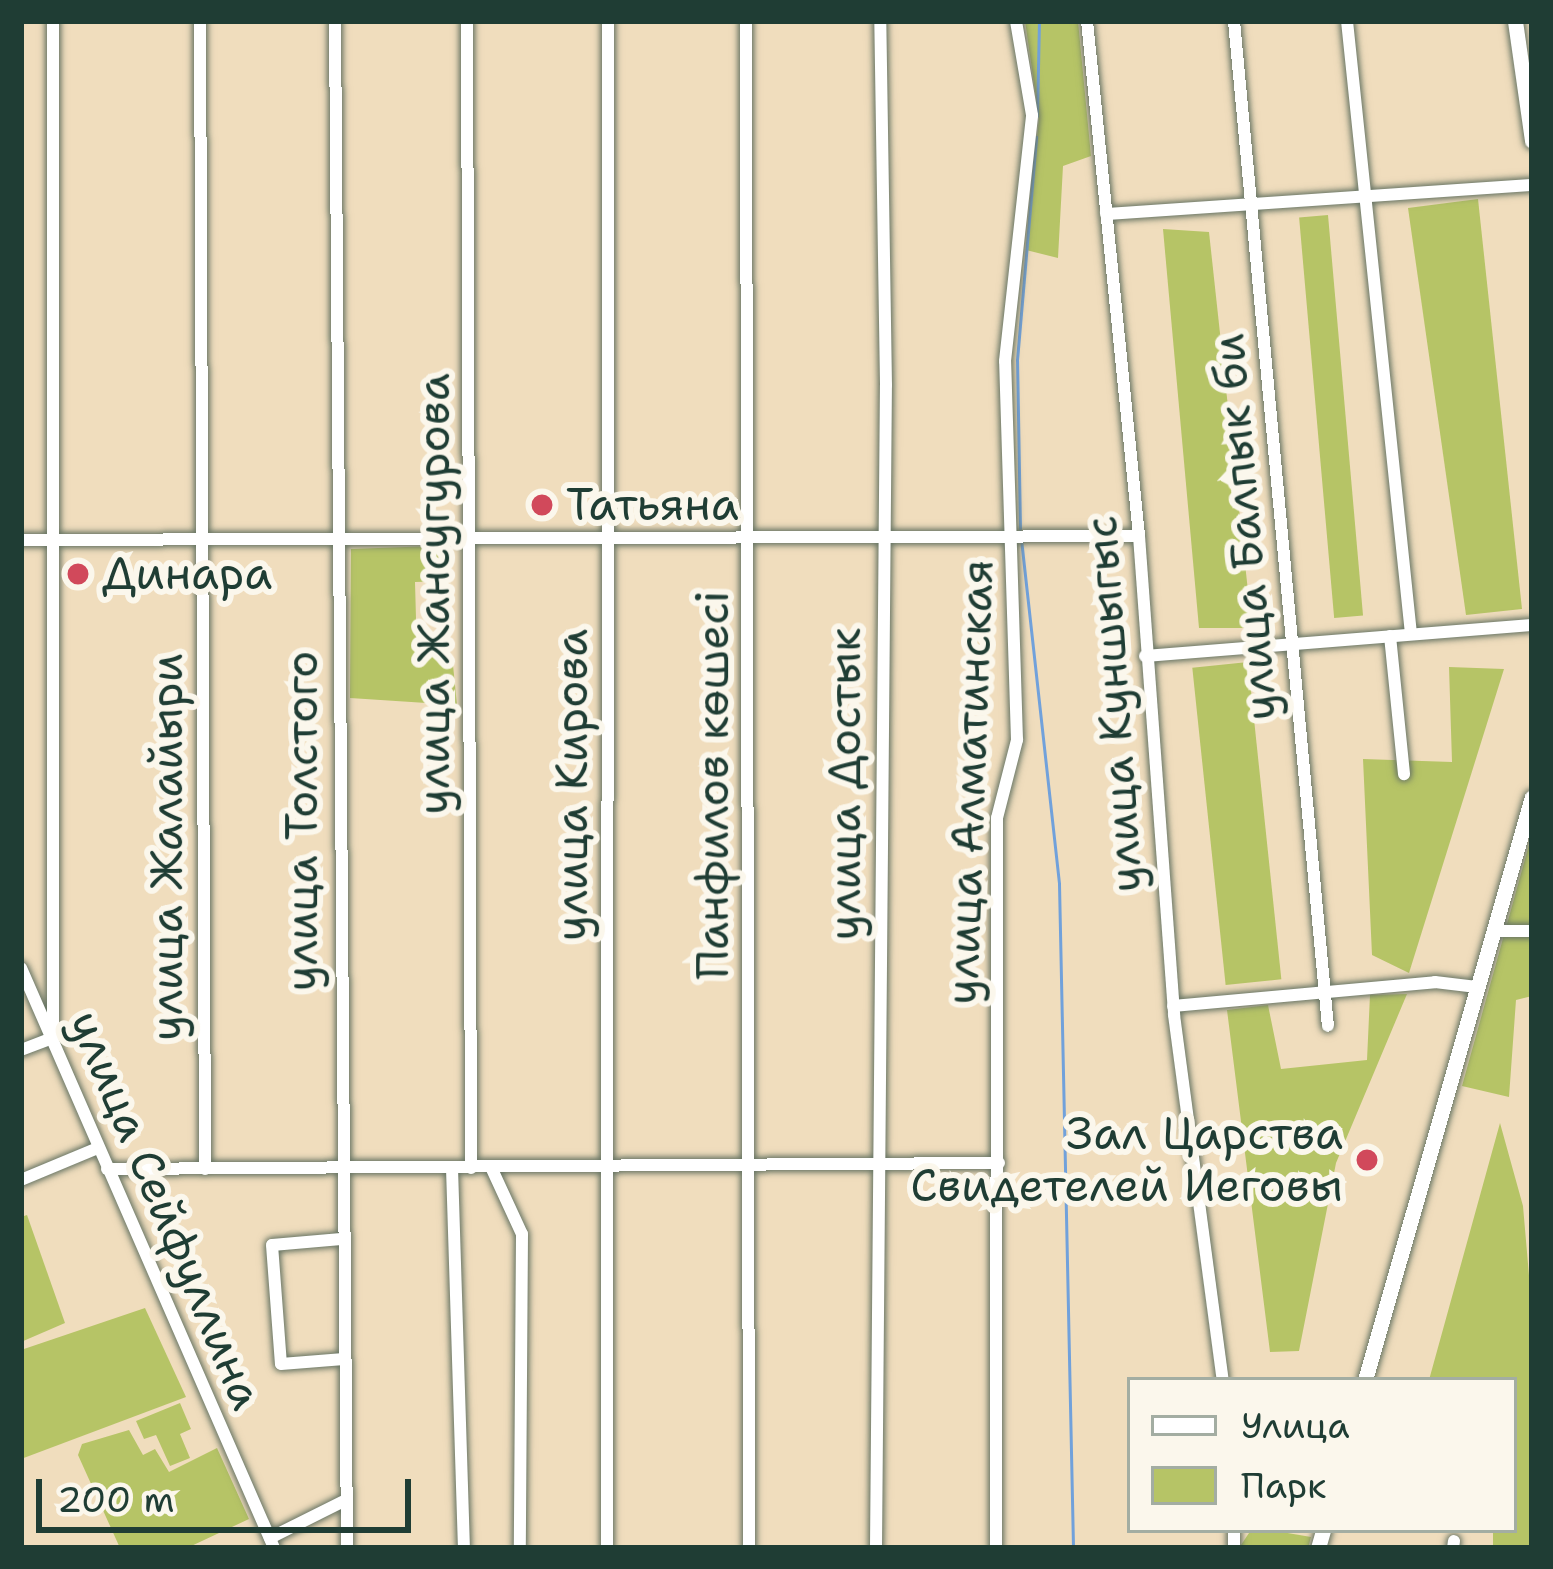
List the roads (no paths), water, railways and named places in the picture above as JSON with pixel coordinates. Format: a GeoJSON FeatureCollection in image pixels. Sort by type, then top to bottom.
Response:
{"type":"FeatureCollection","features":[{"type":"Feature","properties":{"kind":"street"},"geometry":{"type":"LineString","coordinates":[[21,1050],[53,1038],[53,21]]}},
{"type":"Feature","properties":{"kind":"street","name":"улица Жалайыри"},"geometry":{"type":"LineString","coordinates":[[200,21],[205,1169]]}},
{"type":"Feature","properties":{"kind":"street","name":"улица Толстого"},"geometry":{"type":"LineString","coordinates":[[335,21],[340,1168],[347,1548]]}},
{"type":"Feature","properties":{"kind":"street","name":"улица Жансугурова"},"geometry":{"type":"LineString","coordinates":[[467,21],[471,1168]]}},
{"type":"Feature","properties":{"kind":"street","name":"улица Кирова"},"geometry":{"type":"LineString","coordinates":[[607,1548],[608,21]]}},
{"type":"Feature","properties":{"kind":"street","name":"Панфилов көшесі"},"geometry":{"type":"LineString","coordinates":[[746,21],[749,1548]]}},
{"type":"Feature","properties":{"kind":"street","name":"улица Достык"},"geometry":{"type":"LineString","coordinates":[[876,1548],[880,21]]}},
{"type":"Feature","properties":{"kind":"street","name":"улица Алматинская"},"geometry":{"type":"LineString","coordinates":[[996,1548],[997,818],[1017,740],[1005,361],[1032,115],[1016,21]]}},
{"type":"Feature","properties":{"kind":"street","name":"улица Куншыгыс"},"geometry":{"type":"LineString","coordinates":[[1087,21],[1139,536],[1174,1006],[1223,1377]]}},
{"type":"Feature","properties":{"kind":"street","name":"улица Балпык би"},"geometry":{"type":"LineString","coordinates":[[1234,21],[1328,1026]]}},
{"type":"Feature","properties":{"kind":"street"},"geometry":{"type":"LineString","coordinates":[[1347,21],[1371,199],[1411,634]]}},
{"type":"Feature","properties":{"kind":"street"},"geometry":{"type":"LineString","coordinates":[[1515,21],[1532,141]]}},
{"type":"Feature","properties":{"kind":"street"},"geometry":{"type":"LineString","coordinates":[[1106,214],[1252,210],[1532,185]]}},
{"type":"Feature","properties":{"kind":"street"},"geometry":{"type":"LineString","coordinates":[[21,540],[1139,536]]}},
{"type":"Feature","properties":{"kind":"street"},"geometry":{"type":"LineString","coordinates":[[1145,656],[1292,638],[1532,625]]}},
{"type":"Feature","properties":{"kind":"street"},"geometry":{"type":"LineString","coordinates":[[1390,636],[1404,774]]}},
{"type":"Feature","properties":{"kind":"street"},"geometry":{"type":"LineString","coordinates":[[1366,1377],[1532,797]]}},
{"type":"Feature","properties":{"kind":"street"},"geometry":{"type":"LineString","coordinates":[[1493,931],[1532,931]]}},
{"type":"Feature","properties":{"kind":"street","name":"улица Сейфуллина"},"geometry":{"type":"LineString","coordinates":[[21,968],[272,1543]]}},
{"type":"Feature","properties":{"kind":"street"},"geometry":{"type":"LineString","coordinates":[[1174,1006],[1324,989],[1477,987]]}},
{"type":"Feature","properties":{"kind":"street"},"geometry":{"type":"LineString","coordinates":[[21,1180],[98,1148]]}},
{"type":"Feature","properties":{"kind":"street"},"geometry":{"type":"LineString","coordinates":[[107,1169],[999,1163]]}},
{"type":"Feature","properties":{"kind":"street"},"geometry":{"type":"LineString","coordinates":[[491,1167],[522,1234],[520,1548]]}},
{"type":"Feature","properties":{"kind":"street"},"geometry":{"type":"LineString","coordinates":[[452,1168],[464,1548]]}},
{"type":"Feature","properties":{"kind":"street"},"geometry":{"type":"LineString","coordinates":[[341,1239],[272,1245],[281,1364],[344,1358]]}},
{"type":"Feature","properties":{"kind":"street"},"geometry":{"type":"LineString","coordinates":[[272,1543],[346,1500]]}},
{"type":"Feature","properties":{"kind":"waterway"},"geometry":{"type":"LineString","coordinates":[[1037,116],[1039,21]]}},
{"type":"Feature","properties":{"kind":"waterway"},"geometry":{"type":"LineString","coordinates":[[1020,529],[1017,360],[1036,137]]}},
{"type":"Feature","properties":{"kind":"waterway"},"geometry":{"type":"LineString","coordinates":[[1021,539],[1059,884],[1073,1548]]}},
{"type":"Feature","properties":{"kind":"place","name":"Татьяна"},"geometry":{"type":"Point","coordinates":[542,505]}},
{"type":"Feature","properties":{"kind":"place","name":"Динара"},"geometry":{"type":"Point","coordinates":[78,574]}},
{"type":"Feature","properties":{"kind":"place","name":"Зал Царства Свидетелей Иеговы"},"geometry":{"type":"Point","coordinates":[1367,1160]}}]}
